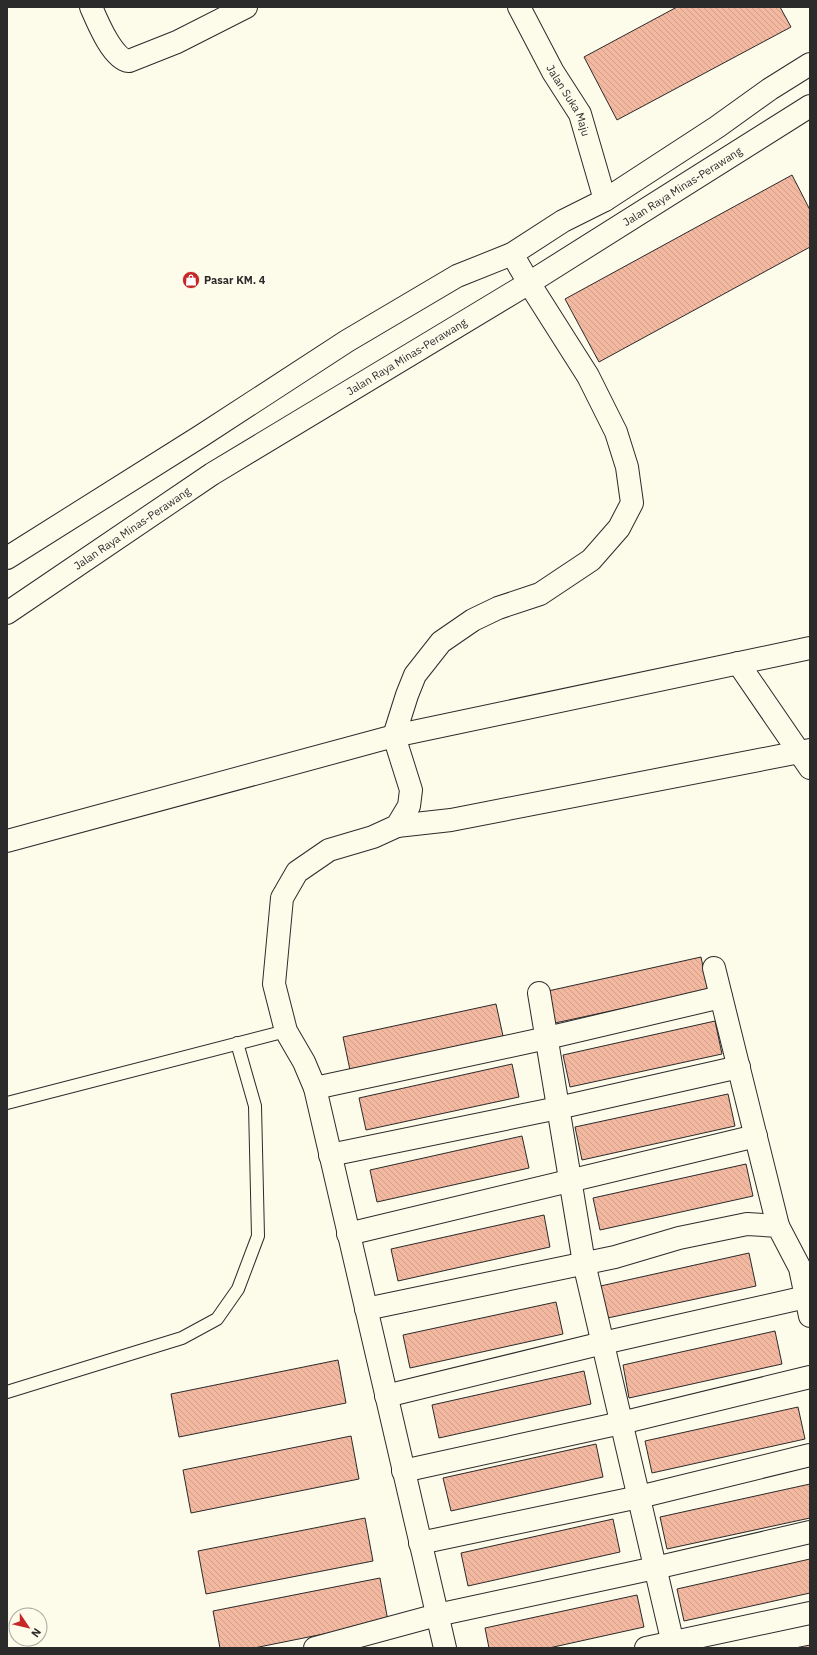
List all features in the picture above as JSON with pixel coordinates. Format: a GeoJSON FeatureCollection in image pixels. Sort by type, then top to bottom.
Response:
{"type":"FeatureCollection","features":[{"type":"Feature","properties":{"kind":"street"},"geometry":{"type":"LineString","coordinates":[[91,7],[117,56],[123,61],[129,61],[177,42],[246,7]]}},
{"type":"Feature","properties":{"kind":"street","name":"Jalan Suka Maju"},"geometry":{"type":"LineString","coordinates":[[519,7],[553,72],[580,114],[605,200]]}},
{"type":"Feature","properties":{"kind":"street"},"geometry":{"type":"LineString","coordinates":[[7,558],[347,342],[457,276],[512,254],[563,221],[605,200],[717,127],[770,89],[810,64]]}},
{"type":"Feature","properties":{"kind":"street","name":"Jalan Raya Minas-Perawang"},"geometry":{"type":"LineString","coordinates":[[7,613],[212,474],[529,283],[810,106]]}},
{"type":"Feature","properties":{"kind":"street"},"geometry":{"type":"LineString","coordinates":[[397,826],[409,806],[411,790],[394,736],[415,675],[442,642],[473,620],[498,608],[540,594],[591,560],[619,528],[632,503],[627,467],[616,432],[588,376],[512,254]]}},
{"type":"Feature","properties":{"kind":"street"},"geometry":{"type":"LineString","coordinates":[[7,841],[394,736],[810,648]]}},
{"type":"Feature","properties":{"kind":"street"},"geometry":{"type":"LineString","coordinates":[[445,1648],[315,1088],[304,1062],[286,1031],[274,984],[282,898],[297,872],[329,850],[373,837],[397,826],[451,820],[591,792],[806,757],[738,663]]}},
{"type":"Feature","properties":{"kind":"street"},"geometry":{"type":"LineString","coordinates":[[386,1396],[603,1343],[808,1307],[800,1268],[778,1226],[714,968]]}},
{"type":"Feature","properties":{"kind":"street"},"geometry":{"type":"LineString","coordinates":[[539,993],[584,1263],[673,1645]]}},
{"type":"Feature","properties":{"kind":"street"},"geometry":{"type":"LineString","coordinates":[[315,1088],[547,1038],[721,997]]}},
{"type":"Feature","properties":{"kind":"street"},"geometry":{"type":"LineString","coordinates":[[330,1155],[558,1108],[739,1067]]}},
{"type":"Feature","properties":{"kind":"street"},"geometry":{"type":"LineString","coordinates":[[348,1234],[756,1136]]}},
{"type":"Feature","properties":{"kind":"street"},"geometry":{"type":"LineString","coordinates":[[366,1309],[615,1257],[679,1238],[747,1224],[778,1226]]}},
{"type":"Feature","properties":{"kind":"street"},"geometry":{"type":"LineString","coordinates":[[404,1471],[621,1422],[810,1377]]}},
{"type":"Feature","properties":{"kind":"street"},"geometry":{"type":"LineString","coordinates":[[420,1543],[638,1497],[810,1454]]}},
{"type":"Feature","properties":{"kind":"street"},"geometry":{"type":"LineString","coordinates":[[314,1648],[437,1615],[655,1568],[810,1532]]}},
{"type":"Feature","properties":{"kind":"street"},"geometry":{"type":"LineString","coordinates":[[646,1648],[673,1645],[810,1613]]}},
{"type":"Feature","properties":{"kind":"lane"},"geometry":{"type":"LineString","coordinates":[[7,1103],[286,1031]]}},
{"type":"Feature","properties":{"kind":"lane"},"geometry":{"type":"LineString","coordinates":[[7,1392],[182,1338],[217,1319],[238,1289],[258,1236],[255,1106],[237,1043]]}},
{"type":"Feature","properties":{"kind":"building"},"geometry":{"type":"Polygon","coordinates":[[[677,7],[780,7],[791,27],[617,120],[584,57],[677,7]]]}},
{"type":"Feature","properties":{"kind":"building"},"geometry":{"type":"Polygon","coordinates":[[[792,175],[810,210],[810,247],[599,362],[565,299],[792,175]]]}},
{"type":"Feature","properties":{"kind":"building"},"geometry":{"type":"Polygon","coordinates":[[[701,957],[708,990],[555,1023],[548,991],[701,957]]]}},
{"type":"Feature","properties":{"kind":"building"},"geometry":{"type":"Polygon","coordinates":[[[496,1004],[503,1036],[350,1070],[343,1037],[496,1004]]]}},
{"type":"Feature","properties":{"kind":"building"},"geometry":{"type":"Polygon","coordinates":[[[715,1021],[722,1054],[570,1087],[563,1055],[715,1021]]]}},
{"type":"Feature","properties":{"kind":"building"},"geometry":{"type":"Polygon","coordinates":[[[512,1064],[519,1097],[366,1130],[359,1098],[512,1064]]]}},
{"type":"Feature","properties":{"kind":"building"},"geometry":{"type":"Polygon","coordinates":[[[728,1094],[735,1126],[582,1160],[575,1127],[728,1094]]]}},
{"type":"Feature","properties":{"kind":"building"},"geometry":{"type":"Polygon","coordinates":[[[522,1136],[529,1168],[377,1202],[370,1170],[522,1136]]]}},
{"type":"Feature","properties":{"kind":"building"},"geometry":{"type":"Polygon","coordinates":[[[746,1164],[753,1196],[600,1230],[593,1198],[746,1164]]]}},
{"type":"Feature","properties":{"kind":"building"},"geometry":{"type":"Polygon","coordinates":[[[544,1215],[550,1247],[398,1281],[391,1249],[544,1215]]]}},
{"type":"Feature","properties":{"kind":"building"},"geometry":{"type":"Polygon","coordinates":[[[749,1253],[756,1286],[603,1319],[596,1287],[749,1253]]]}},
{"type":"Feature","properties":{"kind":"building"},"geometry":{"type":"Polygon","coordinates":[[[556,1302],[563,1334],[410,1368],[403,1335],[556,1302]]]}},
{"type":"Feature","properties":{"kind":"building"},"geometry":{"type":"Polygon","coordinates":[[[775,1331],[782,1364],[629,1398],[623,1365],[775,1331]]]}},
{"type":"Feature","properties":{"kind":"building"},"geometry":{"type":"Polygon","coordinates":[[[338,1360],[346,1403],[179,1437],[171,1394],[338,1360]]]}},
{"type":"Feature","properties":{"kind":"building"},"geometry":{"type":"Polygon","coordinates":[[[584,1371],[591,1404],[439,1438],[432,1405],[584,1371]]]}},
{"type":"Feature","properties":{"kind":"building"},"geometry":{"type":"Polygon","coordinates":[[[798,1407],[805,1439],[652,1473],[645,1441],[798,1407]]]}},
{"type":"Feature","properties":{"kind":"building"},"geometry":{"type":"Polygon","coordinates":[[[351,1436],[359,1479],[191,1513],[183,1470],[351,1436]]]}},
{"type":"Feature","properties":{"kind":"building"},"geometry":{"type":"Polygon","coordinates":[[[596,1444],[603,1477],[451,1511],[443,1478],[596,1444]]]}},
{"type":"Feature","properties":{"kind":"building"},"geometry":{"type":"Polygon","coordinates":[[[810,1484],[810,1518],[667,1549],[660,1517],[810,1484]]]}},
{"type":"Feature","properties":{"kind":"building"},"geometry":{"type":"Polygon","coordinates":[[[365,1518],[373,1561],[206,1594],[198,1551],[365,1518]]]}},
{"type":"Feature","properties":{"kind":"building"},"geometry":{"type":"Polygon","coordinates":[[[613,1519],[620,1552],[468,1586],[461,1553],[613,1519]]]}},
{"type":"Feature","properties":{"kind":"building"},"geometry":{"type":"Polygon","coordinates":[[[810,1559],[810,1593],[684,1621],[677,1589],[810,1559]]]}},
{"type":"Feature","properties":{"kind":"building"},"geometry":{"type":"Polygon","coordinates":[[[380,1578],[388,1621],[254,1648],[220,1648],[213,1611],[380,1578]]]}},
{"type":"Feature","properties":{"kind":"building"},"geometry":{"type":"Polygon","coordinates":[[[637,1595],[644,1627],[549,1648],[489,1648],[485,1628],[637,1595]]]}},
{"type":"Feature","properties":{"kind":"building"},"geometry":{"type":"Polygon","coordinates":[[[810,1645],[810,1648],[795,1648],[810,1645]]]}},
{"type":"Feature","properties":{"kind":"place","name":"Pasar KM. 4"},"geometry":{"type":"Point","coordinates":[191,280]}}]}
